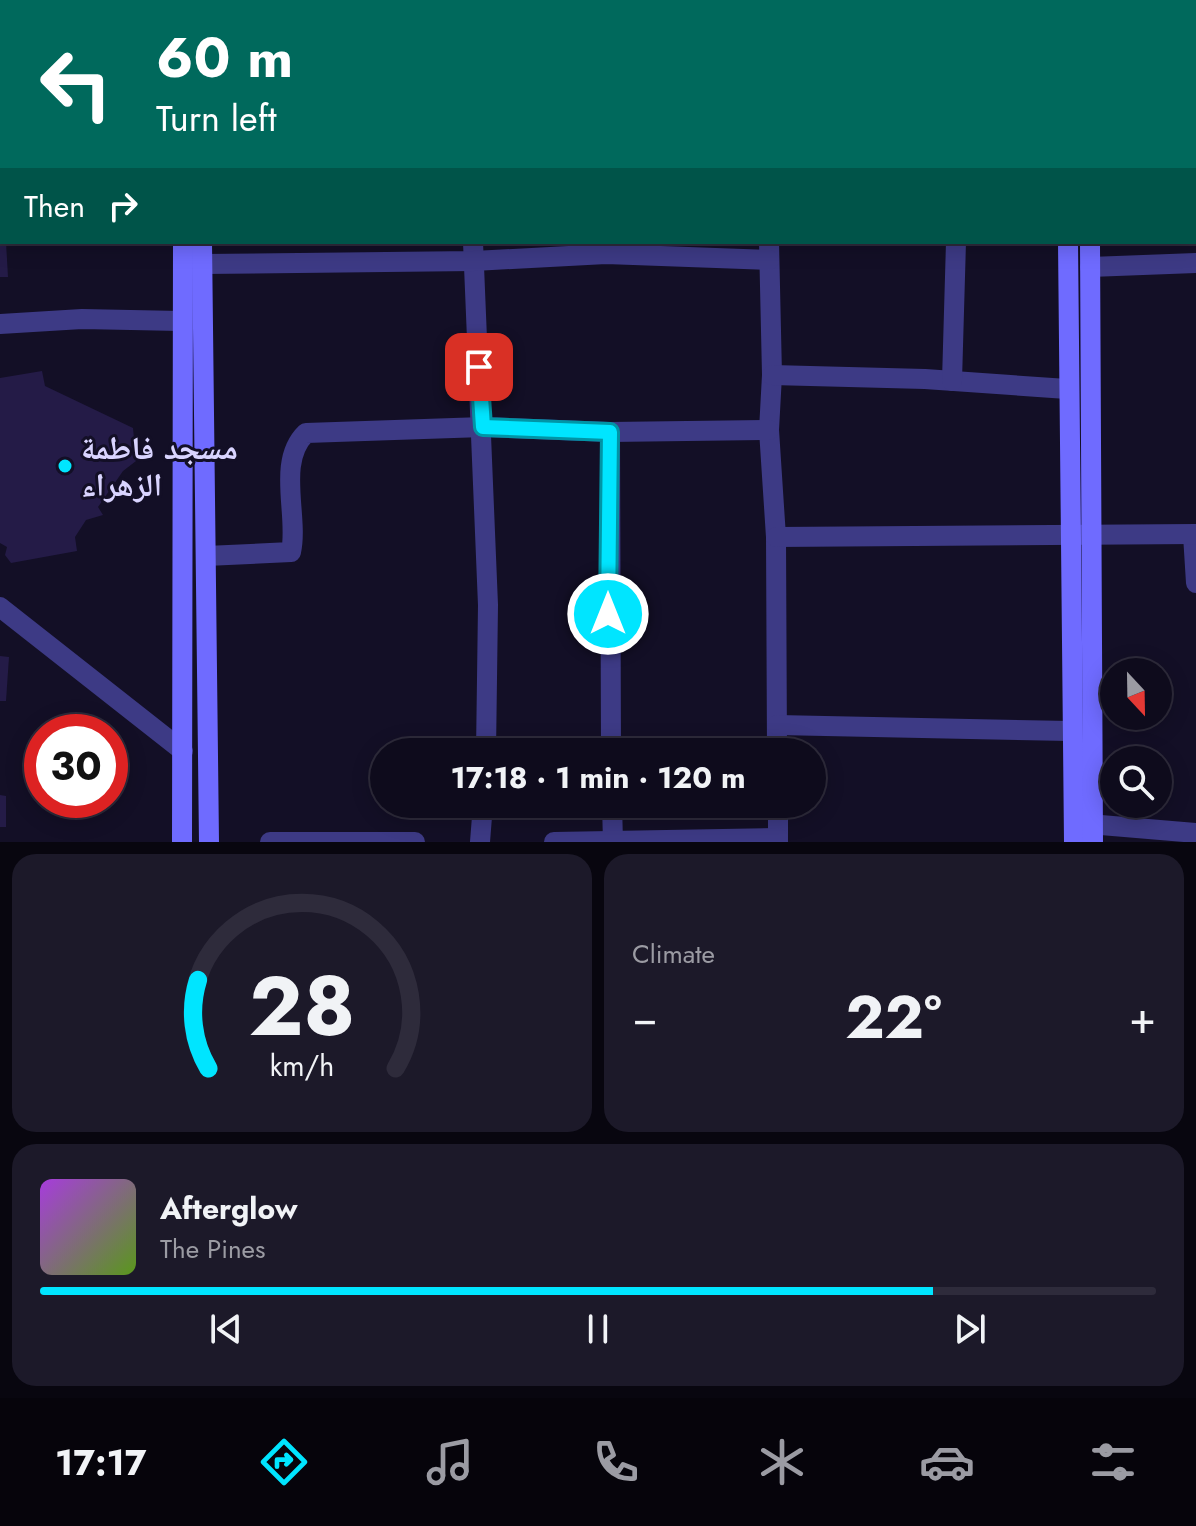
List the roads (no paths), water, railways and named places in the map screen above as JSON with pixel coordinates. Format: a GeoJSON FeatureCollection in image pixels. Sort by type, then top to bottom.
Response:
{"type":"FeatureCollection","features":[{"type":"Feature","properties":{"kind":"street"},"geometry":{"type":"LineString","coordinates":[[182,842],[180,321],[183,244]]}},
{"type":"Feature","properties":{"kind":"street"},"geometry":{"type":"LineString","coordinates":[[202,244],[209,842]]}},
{"type":"Feature","properties":{"kind":"street"},"geometry":{"type":"LineString","coordinates":[[952,381],[956,244]]}},
{"type":"Feature","properties":{"kind":"street"},"geometry":{"type":"LineString","coordinates":[[1068,244],[1067,389],[1072,534],[1070,731],[1084,834]]}},
{"type":"Feature","properties":{"kind":"street"},"geometry":{"type":"LineString","coordinates":[[1084,834],[1094,537],[1090,244]]}},
{"type":"Feature","properties":{"kind":"street"},"geometry":{"type":"LineString","coordinates":[[202,264],[606,248],[769,251],[772,375],[769,430],[776,537],[777,738]]}},
{"type":"Feature","properties":{"kind":"street"},"geometry":{"type":"LineString","coordinates":[[473,252],[483,427],[489,696],[487,738]]}},
{"type":"Feature","properties":{"kind":"street"},"geometry":{"type":"LineString","coordinates":[[1090,267],[1196,263]]}},
{"type":"Feature","properties":{"kind":"street"},"geometry":{"type":"LineString","coordinates":[[0,324],[82,319],[180,321]]}},
{"type":"Feature","properties":{"kind":"street"},"geometry":{"type":"LineString","coordinates":[[772,375],[952,381],[1067,389]]}},
{"type":"Feature","properties":{"kind":"street"},"geometry":{"type":"LineString","coordinates":[[181,574],[206,566],[291,552],[291,461],[299,440],[306,433],[483,427],[610,432],[769,430]]}},
{"type":"Feature","properties":{"kind":"street"},"geometry":{"type":"LineString","coordinates":[[610,432],[611,738]]}},
{"type":"Feature","properties":{"kind":"street"},"geometry":{"type":"LineString","coordinates":[[776,537],[1011,538],[1072,534],[1094,537],[1194,534],[1196,583]]}},
{"type":"Feature","properties":{"kind":"street"},"geometry":{"type":"LineString","coordinates":[[0,607],[183,751]]}},
{"type":"Feature","properties":{"kind":"street"},"geometry":{"type":"LineString","coordinates":[[777,725],[1070,731]]}},
{"type":"Feature","properties":{"kind":"street"},"geometry":{"type":"LineString","coordinates":[[480,842],[482,818]]}},
{"type":"Feature","properties":{"kind":"street"},"geometry":{"type":"LineString","coordinates":[[612,818],[613,841]]}},
{"type":"Feature","properties":{"kind":"street"},"geometry":{"type":"LineString","coordinates":[[554,842],[778,840],[778,818]]}},
{"type":"Feature","properties":{"kind":"street"},"geometry":{"type":"LineString","coordinates":[[1084,834],[1196,833]]}},
{"type":"Feature","properties":{"kind":"street"},"geometry":{"type":"LineString","coordinates":[[270,842],[415,842]]}},
{"type":"Feature","properties":{"kind":"place","name":"مسجد فاطمة الزهراء"},"geometry":{"type":"Point","coordinates":[65,466]}}]}
